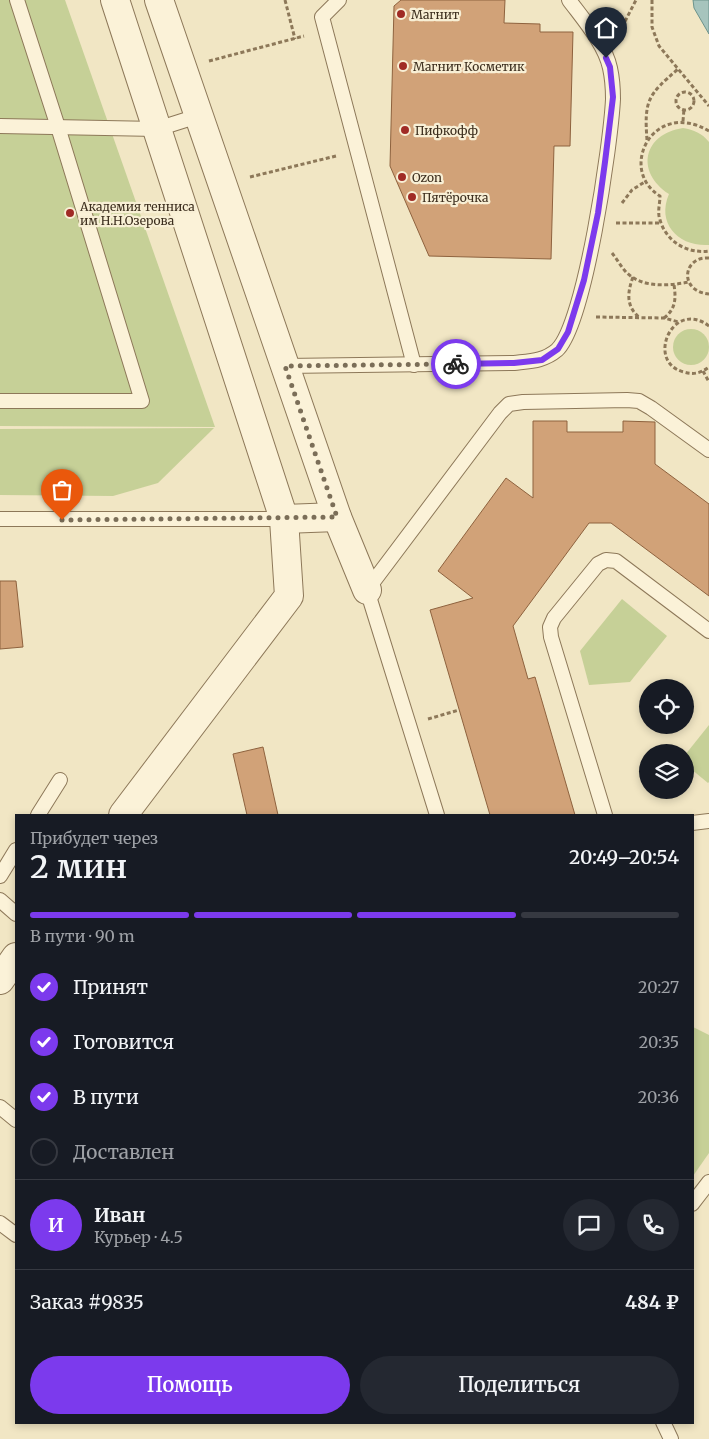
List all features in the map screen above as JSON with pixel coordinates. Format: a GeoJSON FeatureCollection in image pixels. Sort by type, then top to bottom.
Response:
{"type":"FeatureCollection","features":[{"type":"Feature","properties":{"kind":"street"},"geometry":{"type":"LineString","coordinates":[[115,0],[284,519],[290,596],[124,814]]}},
{"type":"Feature","properties":{"kind":"street"},"geometry":{"type":"LineString","coordinates":[[159,0],[337,517],[367,590]]}},
{"type":"Feature","properties":{"kind":"street"},"geometry":{"type":"LineString","coordinates":[[284,519],[337,517]]}},
{"type":"Feature","properties":{"kind":"street"},"geometry":{"type":"LineString","coordinates":[[0,980],[15,958]]}},
{"type":"Feature","properties":{"kind":"lane"},"geometry":{"type":"LineString","coordinates":[[0,401],[142,401],[17,0]]}},
{"type":"Feature","properties":{"kind":"lane"},"geometry":{"type":"LineString","coordinates":[[339,0],[322,17],[414,364]]}},
{"type":"Feature","properties":{"kind":"lane"},"geometry":{"type":"LineString","coordinates":[[285,366],[514,363],[542,360],[558,349],[568,332],[581,293],[596,224],[613,97],[610,67],[606,58],[599,43],[569,0]]}},
{"type":"Feature","properties":{"kind":"lane"},"geometry":{"type":"LineString","coordinates":[[0,126],[157,129],[198,116]]}},
{"type":"Feature","properties":{"kind":"lane"},"geometry":{"type":"LineString","coordinates":[[437,814],[367,590],[509,404],[523,402],[639,401],[709,450]]}},
{"type":"Feature","properties":{"kind":"lane"},"geometry":{"type":"LineString","coordinates":[[0,518],[284,519]]}},
{"type":"Feature","properties":{"kind":"lane"},"geometry":{"type":"LineString","coordinates":[[604,814],[551,636],[550,627],[554,618],[598,564],[606,560],[616,562],[709,631]]}},
{"type":"Feature","properties":{"kind":"lane"},"geometry":{"type":"LineString","coordinates":[[39,814],[60,780]]}},
{"type":"Feature","properties":{"kind":"lane"},"geometry":{"type":"LineString","coordinates":[[694,823],[709,821]]}},
{"type":"Feature","properties":{"kind":"lane"},"geometry":{"type":"LineString","coordinates":[[0,876],[15,852]]}},
{"type":"Feature","properties":{"kind":"lane"},"geometry":{"type":"LineString","coordinates":[[0,900],[15,913]]}},
{"type":"Feature","properties":{"kind":"lane"},"geometry":{"type":"LineString","coordinates":[[0,1107],[15,1119]]}},
{"type":"Feature","properties":{"kind":"lane"},"geometry":{"type":"LineString","coordinates":[[694,1201],[709,1182]]}},
{"type":"Feature","properties":{"kind":"lane"},"geometry":{"type":"LineString","coordinates":[[0,1223],[15,1234]]}},
{"type":"Feature","properties":{"kind":"lane"},"geometry":{"type":"LineString","coordinates":[[664,1424],[670,1439]]}},
{"type":"Feature","properties":{"kind":"path"},"geometry":{"type":"LineString","coordinates":[[285,0],[295,39]]}},
{"type":"Feature","properties":{"kind":"path"},"geometry":{"type":"LineString","coordinates":[[606,58],[636,0]]}},
{"type":"Feature","properties":{"kind":"path"},"geometry":{"type":"LineString","coordinates":[[652,0],[652,27],[659,46],[709,106]]}},
{"type":"Feature","properties":{"kind":"path"},"geometry":{"type":"LineString","coordinates":[[208,61],[325,31]]}},
{"type":"Feature","properties":{"kind":"path"},"geometry":{"type":"LineString","coordinates":[[678,70],[657,87],[648,101],[645,118],[647,140],[642,154],[642,168],[646,181],[660,196],[659,213],[662,228],[671,240],[683,248],[703,252],[709,251]]}},
{"type":"Feature","properties":{"kind":"path"},"geometry":{"type":"LineString","coordinates":[[686,92],[690,83]]}},
{"type":"Feature","properties":{"kind":"path"},"geometry":{"type":"LineString","coordinates":[[686,92],[694,98],[693,104],[689,108],[679,108],[676,103],[676,97],[680,93],[686,92]]}},
{"type":"Feature","properties":{"kind":"path"},"geometry":{"type":"LineString","coordinates":[[683,122],[684,109]]}},
{"type":"Feature","properties":{"kind":"path"},"geometry":{"type":"LineString","coordinates":[[647,140],[657,130],[669,123],[697,124],[709,131]]}},
{"type":"Feature","properties":{"kind":"path"},"geometry":{"type":"LineString","coordinates":[[247,178],[357,150]]}},
{"type":"Feature","properties":{"kind":"path"},"geometry":{"type":"LineString","coordinates":[[596,224],[661,223]]}},
{"type":"Feature","properties":{"kind":"path"},"geometry":{"type":"LineString","coordinates":[[703,252],[704,257]]}},
{"type":"Feature","properties":{"kind":"path"},"geometry":{"type":"LineString","coordinates":[[589,253],[612,253],[627,273],[640,282],[674,285],[688,282]]}},
{"type":"Feature","properties":{"kind":"path"},"geometry":{"type":"LineString","coordinates":[[709,258],[704,257],[696,260],[690,266],[688,274],[688,282],[693,290],[709,294]]}},
{"type":"Feature","properties":{"kind":"path"},"geometry":{"type":"LineString","coordinates":[[633,277],[629,287],[629,305],[640,318]]}},
{"type":"Feature","properties":{"kind":"path"},"geometry":{"type":"LineString","coordinates":[[664,318],[674,306],[676,295],[674,285]]}},
{"type":"Feature","properties":{"kind":"path"},"geometry":{"type":"LineString","coordinates":[[573,317],[664,318],[679,322]]}},
{"type":"Feature","properties":{"kind":"path"},"geometry":{"type":"LineString","coordinates":[[709,326],[703,322],[691,319],[679,322],[670,330],[665,340],[665,353],[670,364],[680,371],[692,374],[709,367]]}},
{"type":"Feature","properties":{"kind":"path"},"geometry":{"type":"LineString","coordinates":[[703,371],[709,381]]}},
{"type":"Feature","properties":{"kind":"path"},"geometry":{"type":"LineString","coordinates":[[409,725],[459,710]]}},
{"type":"Feature","properties":{"kind":"green space","name":"Академия тенниса им Н.Н.Озерова"},"geometry":{"type":"Polygon","coordinates":[[[0,0],[65,0],[215,427],[0,426],[0,0]]]}},
{"type":"Feature","properties":{"kind":"green space"},"geometry":{"type":"Polygon","coordinates":[[[683,128],[698,132],[709,142],[709,245],[698,245],[688,242],[673,232],[668,224],[666,215],[669,194],[658,185],[651,175],[648,165],[648,155],[652,146],[659,138],[683,128]]]}},
{"type":"Feature","properties":{"kind":"green space"},"geometry":{"type":"Polygon","coordinates":[[[691,329],[698,330],[704,334],[708,340],[708,354],[704,360],[698,364],[691,365],[684,364],[678,360],[674,354],[673,347],[674,340],[678,334],[684,330],[691,329]]]}},
{"type":"Feature","properties":{"kind":"green space"},"geometry":{"type":"Polygon","coordinates":[[[214,428],[158,483],[113,496],[0,495],[0,429],[214,428]]]}},
{"type":"Feature","properties":{"kind":"green space"},"geometry":{"type":"Polygon","coordinates":[[[622,599],[667,636],[630,682],[589,685],[580,651],[622,599]]]}},
{"type":"Feature","properties":{"kind":"green space"},"geometry":{"type":"Polygon","coordinates":[[[709,725],[708,783],[694,771],[694,744],[709,725]]]}},
{"type":"Feature","properties":{"kind":"green space"},"geometry":{"type":"Polygon","coordinates":[[[694,1028],[709,1035],[709,1153],[694,1175],[694,1028]]]}},
{"type":"Feature","properties":{"kind":"water"},"geometry":{"type":"Polygon","coordinates":[[[693,0],[709,0],[709,34],[694,8],[693,0]]]}},
{"type":"Feature","properties":{"kind":"building"},"geometry":{"type":"Polygon","coordinates":[[[401,0],[505,0],[504,23],[540,24],[540,32],[573,32],[570,146],[554,146],[551,259],[429,256],[390,166],[394,6],[401,0]]]}},
{"type":"Feature","properties":{"kind":"building"},"geometry":{"type":"Polygon","coordinates":[[[533,421],[567,421],[567,432],[623,432],[623,421],[655,422],[655,464],[709,504],[709,596],[611,523],[589,523],[513,626],[528,679],[535,677],[575,814],[490,814],[430,610],[473,598],[438,571],[506,478],[533,498],[533,421]]]}},
{"type":"Feature","properties":{"kind":"building"},"geometry":{"type":"Polygon","coordinates":[[[0,581],[16,581],[23,647],[0,649],[0,581]]]}},
{"type":"Feature","properties":{"kind":"building"},"geometry":{"type":"Polygon","coordinates":[[[263,747],[278,814],[247,814],[233,754],[263,747]]]}},
{"type":"Feature","properties":{"kind":"way so far"},"geometry":{"type":"LineString","coordinates":[[62,520],[337,517],[285,366],[456,364]]}},
{"type":"Feature","properties":{"kind":"place","name":"Магнит"},"geometry":{"type":"Point","coordinates":[401,14]}},
{"type":"Feature","properties":{"kind":"place","name":"Магнит Косметик"},"geometry":{"type":"Point","coordinates":[403,66]}},
{"type":"Feature","properties":{"kind":"place","name":"Пифкофф"},"geometry":{"type":"Point","coordinates":[405,130]}},
{"type":"Feature","properties":{"kind":"place","name":"Ozon"},"geometry":{"type":"Point","coordinates":[402,177]}},
{"type":"Feature","properties":{"kind":"place","name":"Пятёрочка"},"geometry":{"type":"Point","coordinates":[412,197]}},
{"type":"Feature","properties":{"kind":"place","name":"Академия тенниса им Н.Н.Озерова"},"geometry":{"type":"Point","coordinates":[70,213]}},
{"type":"Feature","properties":{"kind":"route"},"geometry":{"type":"LineString","coordinates":[[456,364],[514,363],[542,360],[558,349],[568,332],[581,293],[598,213],[613,97],[610,67],[606,58]]}}]}
